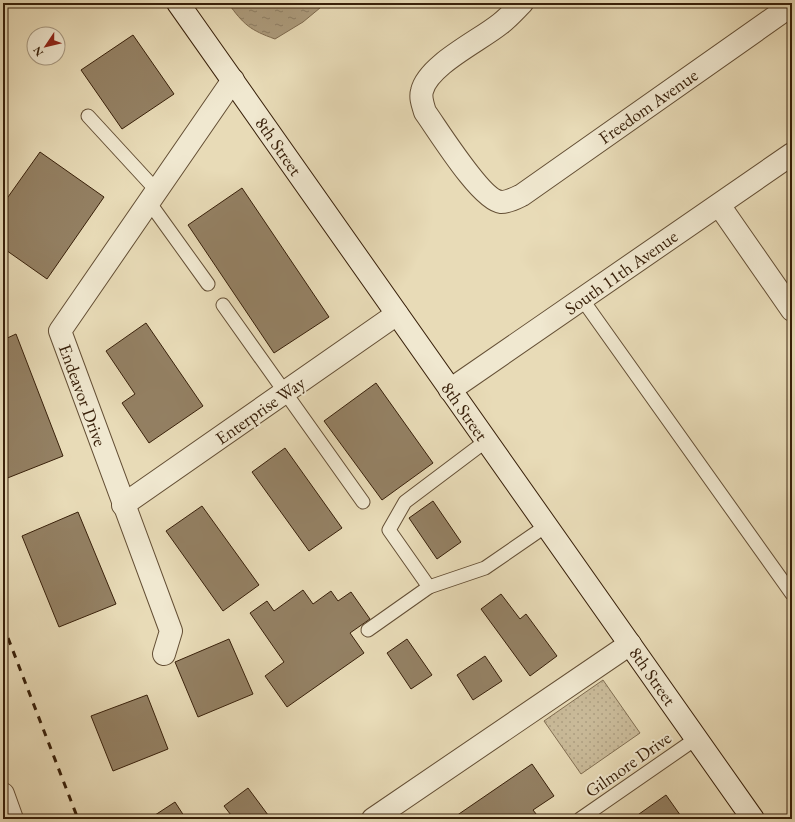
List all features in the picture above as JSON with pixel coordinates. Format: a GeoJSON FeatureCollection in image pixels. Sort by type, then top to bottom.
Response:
{"type":"FeatureCollection","features":[{"type":"Feature","properties":{"kind":"street","name":"8th Street"},"geometry":{"type":"LineString","coordinates":[[178,3],[753,819]]}},
{"type":"Feature","properties":{"kind":"street","name":"Freedom Avenue"},"geometry":{"type":"LineString","coordinates":[[522,3],[500,24],[436,68],[427,78],[421,91],[425,112],[476,184],[487,194],[501,202],[512,200],[522,195],[792,5]]}},
{"type":"Feature","properties":{"kind":"street","name":"Endeavor Drive"},"geometry":{"type":"LineString","coordinates":[[164,654],[171,631],[60,332],[233,80]]}},
{"type":"Feature","properties":{"kind":"street","name":"South 11th Avenue"},"geometry":{"type":"LineString","coordinates":[[450,390],[792,154]]}},
{"type":"Feature","properties":{"kind":"street"},"geometry":{"type":"LineString","coordinates":[[719,205],[792,310]]}},
{"type":"Feature","properties":{"kind":"street","name":"Enterprise Way"},"geometry":{"type":"LineString","coordinates":[[123,505],[397,314]]}},
{"type":"Feature","properties":{"kind":"street"},"geometry":{"type":"LineString","coordinates":[[373,819],[630,644]]}},
{"type":"Feature","properties":{"kind":"street"},"geometry":{"type":"LineString","coordinates":[[3,794],[12,819]]}},
{"type":"Feature","properties":{"kind":"lane"},"geometry":{"type":"LineString","coordinates":[[88,116],[153,196],[208,284]]}},
{"type":"Feature","properties":{"kind":"lane"},"geometry":{"type":"LineString","coordinates":[[582,299],[792,594]]}},
{"type":"Feature","properties":{"kind":"lane"},"geometry":{"type":"LineString","coordinates":[[223,305],[363,502]]}},
{"type":"Feature","properties":{"kind":"lane"},"geometry":{"type":"LineString","coordinates":[[429,587],[389,530],[405,502],[486,441]]}},
{"type":"Feature","properties":{"kind":"lane"},"geometry":{"type":"LineString","coordinates":[[368,630],[429,587],[485,568],[546,526]]}},
{"type":"Feature","properties":{"kind":"lane","name":"Gilmore Drive"},"geometry":{"type":"LineString","coordinates":[[580,819],[697,738]]}},
{"type":"Feature","properties":{"kind":"shaded area"},"geometry":{"type":"Polygon","coordinates":[[[603,680],[640,733],[581,774],[544,721],[603,680]]]}},
{"type":"Feature","properties":{"kind":"water"},"geometry":{"type":"Polygon","coordinates":[[[228,3],[326,3],[303,22],[275,39],[259,33],[248,26],[228,3]]]}},
{"type":"Feature","properties":{"kind":"building"},"geometry":{"type":"Polygon","coordinates":[[[133,35],[174,94],[122,129],[81,70],[133,35]]]}},
{"type":"Feature","properties":{"kind":"building"},"geometry":{"type":"Polygon","coordinates":[[[40,152],[104,197],[47,279],[3,248],[3,204],[40,152]]]}},
{"type":"Feature","properties":{"kind":"building"},"geometry":{"type":"Polygon","coordinates":[[[242,188],[329,317],[274,353],[188,225],[242,188]]]}},
{"type":"Feature","properties":{"kind":"building"},"geometry":{"type":"Polygon","coordinates":[[[146,323],[203,406],[149,443],[122,403],[135,394],[106,351],[146,323]]]}},
{"type":"Feature","properties":{"kind":"building"},"geometry":{"type":"Polygon","coordinates":[[[16,334],[63,456],[5,479],[3,473],[3,340],[16,334]]]}},
{"type":"Feature","properties":{"kind":"building"},"geometry":{"type":"Polygon","coordinates":[[[376,383],[433,463],[382,500],[324,421],[376,383]]]}},
{"type":"Feature","properties":{"kind":"building"},"geometry":{"type":"Polygon","coordinates":[[[285,448],[342,528],[309,551],[252,472],[285,448]]]}},
{"type":"Feature","properties":{"kind":"building"},"geometry":{"type":"Polygon","coordinates":[[[433,501],[461,542],[437,559],[409,518],[433,501]]]}},
{"type":"Feature","properties":{"kind":"building"},"geometry":{"type":"Polygon","coordinates":[[[202,506],[259,585],[223,611],[166,531],[202,506]]]}},
{"type":"Feature","properties":{"kind":"building"},"geometry":{"type":"Polygon","coordinates":[[[78,512],[116,604],[59,627],[22,536],[78,512]]]}},
{"type":"Feature","properties":{"kind":"building"},"geometry":{"type":"Polygon","coordinates":[[[303,590],[313,604],[331,591],[338,601],[351,592],[370,619],[350,633],[364,653],[287,707],[265,676],[284,662],[250,613],[267,601],[274,611],[303,590]]]}},
{"type":"Feature","properties":{"kind":"building"},"geometry":{"type":"Polygon","coordinates":[[[501,594],[520,619],[526,614],[557,656],[530,676],[481,609],[501,594]]]}},
{"type":"Feature","properties":{"kind":"building"},"geometry":{"type":"Polygon","coordinates":[[[229,639],[253,694],[198,717],[175,662],[229,639]]]}},
{"type":"Feature","properties":{"kind":"building"},"geometry":{"type":"Polygon","coordinates":[[[407,639],[432,675],[411,689],[387,653],[407,639]]]}},
{"type":"Feature","properties":{"kind":"building"},"geometry":{"type":"Polygon","coordinates":[[[485,656],[502,681],[473,700],[457,675],[485,656]]]}},
{"type":"Feature","properties":{"kind":"building"},"geometry":{"type":"Polygon","coordinates":[[[147,695],[168,749],[113,771],[91,716],[147,695]]]}},
{"type":"Feature","properties":{"kind":"building"},"geometry":{"type":"Polygon","coordinates":[[[532,764],[554,796],[533,810],[540,819],[458,819],[456,816],[532,764]]]}},
{"type":"Feature","properties":{"kind":"building"},"geometry":{"type":"Polygon","coordinates":[[[248,788],[271,819],[234,819],[224,806],[248,788]]]}},
{"type":"Feature","properties":{"kind":"building"},"geometry":{"type":"Polygon","coordinates":[[[666,795],[683,819],[632,819],[666,795]]]}},
{"type":"Feature","properties":{"kind":"building"},"geometry":{"type":"Polygon","coordinates":[[[175,802],[186,819],[149,819],[175,802]]]}},
{"type":"Feature","properties":{"kind":"railway"},"geometry":{"type":"LineString","coordinates":[[3,625],[78,819]]}}]}
